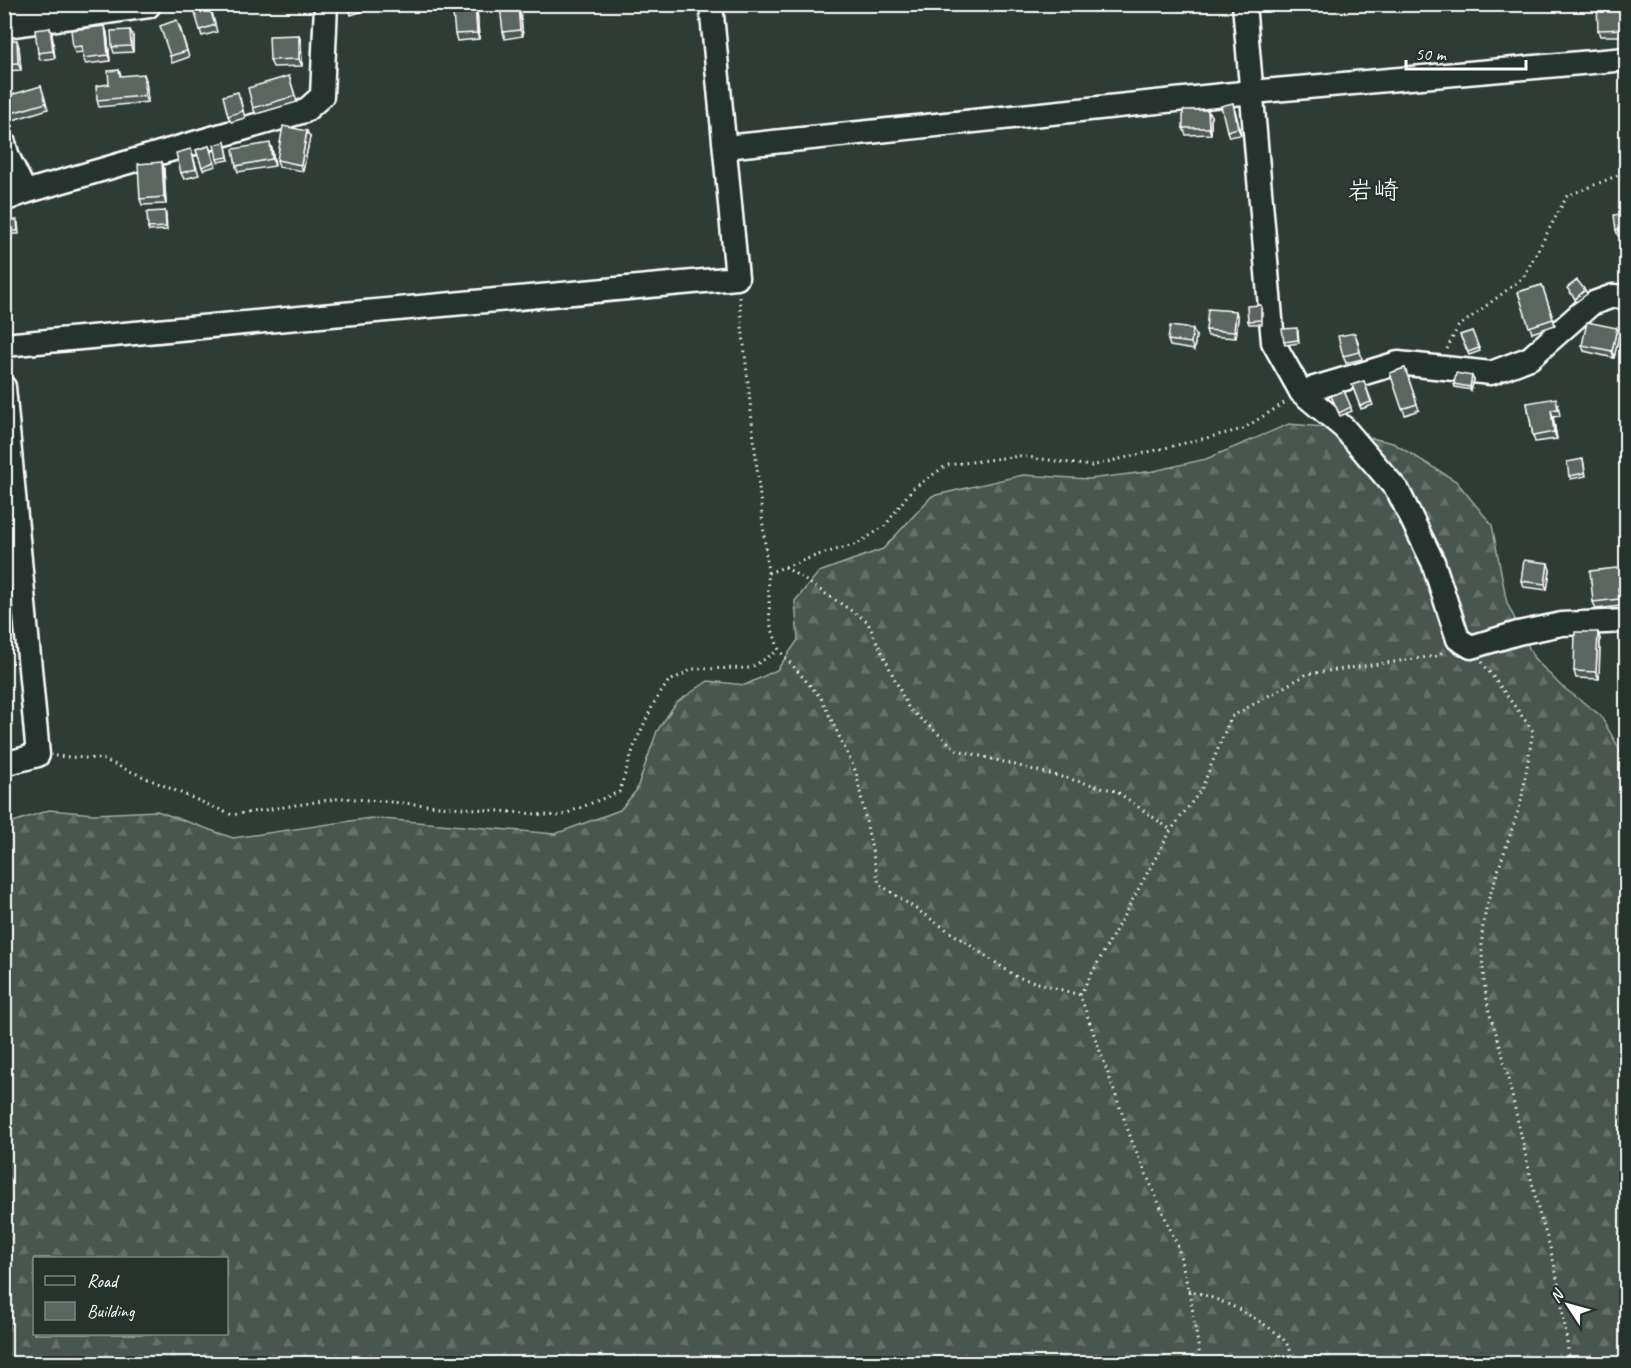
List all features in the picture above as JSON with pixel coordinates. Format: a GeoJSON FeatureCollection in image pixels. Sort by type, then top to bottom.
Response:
{"type":"FeatureCollection","features":[{"type":"Feature","properties":{"kind":"main road"},"geometry":{"type":"LineString","coordinates":[[4,24],[147,4]]}},
{"type":"Feature","properties":{"kind":"street"},"geometry":{"type":"LineString","coordinates":[[4,201],[26,192],[305,111],[322,96],[326,4]]}},
{"type":"Feature","properties":{"kind":"street"},"geometry":{"type":"LineString","coordinates":[[4,345],[737,278],[711,4]]}},
{"type":"Feature","properties":{"kind":"street"},"geometry":{"type":"LineString","coordinates":[[1244,4],[1273,342],[1301,392],[1344,428],[1398,491],[1432,562],[1465,643],[1562,624],[1626,621]]}},
{"type":"Feature","properties":{"kind":"street"},"geometry":{"type":"LineString","coordinates":[[725,147],[1252,92],[1626,59]]}},
{"type":"Feature","properties":{"kind":"street"},"geometry":{"type":"LineString","coordinates":[[4,143],[8,157],[26,192]]}},
{"type":"Feature","properties":{"kind":"street"},"geometry":{"type":"LineString","coordinates":[[1301,392],[1398,363],[1491,373],[1530,358],[1591,304],[1613,296],[1626,297]]}},
{"type":"Feature","properties":{"kind":"street"},"geometry":{"type":"LineString","coordinates":[[4,387],[39,755],[4,764]]}},
{"type":"Feature","properties":{"kind":"path"},"geometry":{"type":"LineString","coordinates":[[1439,367],[1458,327],[1523,278],[1567,195],[1626,172]]}},
{"type":"Feature","properties":{"kind":"path"},"geometry":{"type":"LineString","coordinates":[[737,278],[768,573],[770,623],[779,650],[821,698],[856,772],[879,884],[1017,977],[1080,995]]}},
{"type":"Feature","properties":{"kind":"path"},"geometry":{"type":"LineString","coordinates":[[768,573],[857,544],[885,526],[912,489],[947,465],[1020,456],[1091,466],[1243,429],[1301,392]]}},
{"type":"Feature","properties":{"kind":"path"},"geometry":{"type":"LineString","coordinates":[[785,567],[867,621],[909,709],[957,750],[1116,791],[1171,830]]}},
{"type":"Feature","properties":{"kind":"path"},"geometry":{"type":"LineString","coordinates":[[1202,1364],[1178,1247],[1133,1144],[1080,995],[1171,830],[1201,790],[1231,717],[1307,674],[1437,656],[1465,643],[1533,731],[1521,802],[1487,904],[1482,931],[1484,982],[1489,1012],[1501,1048],[1540,1218],[1549,1240],[1555,1266],[1570,1364]]}},
{"type":"Feature","properties":{"kind":"path"},"geometry":{"type":"LineString","coordinates":[[39,755],[102,759],[232,815],[342,798],[560,816],[619,792],[636,741],[654,703],[668,682],[693,669],[750,668],[779,650]]}},
{"type":"Feature","properties":{"kind":"path"},"geometry":{"type":"LineString","coordinates":[[1188,1290],[1234,1306],[1254,1318],[1278,1335],[1288,1346],[1294,1364]]}},
{"type":"Feature","properties":{"kind":"green space"},"geometry":{"type":"Polygon","coordinates":[[[1289,424],[1324,427],[1393,443],[1456,481],[1492,525],[1507,603],[1534,658],[1560,685],[1600,715],[1619,748],[1626,780],[1626,1363],[5,1363],[4,825],[49,810],[94,814],[157,811],[233,838],[371,818],[555,834],[620,810],[636,791],[657,731],[676,703],[708,681],[745,685],[777,670],[798,640],[795,601],[819,572],[883,549],[932,496],[1023,475],[1089,479],[1154,471],[1206,459],[1289,424]]]}},
{"type":"Feature","properties":{"kind":"building"},"geometry":{"type":"Polygon","coordinates":[[[348,4],[360,4],[349,8],[348,4]]]}},
{"type":"Feature","properties":{"kind":"building"},"geometry":{"type":"Polygon","coordinates":[[[452,4],[475,4],[477,33],[455,34],[452,4]]]}},
{"type":"Feature","properties":{"kind":"building"},"geometry":{"type":"Polygon","coordinates":[[[1597,4],[1626,4],[1626,29],[1598,30],[1597,4]]]}},
{"type":"Feature","properties":{"kind":"building"},"geometry":{"type":"Polygon","coordinates":[[[518,5],[520,30],[503,32],[500,7],[518,5]]]}},
{"type":"Feature","properties":{"kind":"building"},"geometry":{"type":"Polygon","coordinates":[[[209,6],[215,25],[200,30],[194,10],[209,6]]]}},
{"type":"Feature","properties":{"kind":"building"},"geometry":{"type":"Polygon","coordinates":[[[177,20],[187,51],[170,56],[160,26],[177,20]]]}},
{"type":"Feature","properties":{"kind":"building"},"geometry":{"type":"Polygon","coordinates":[[[105,26],[108,55],[83,58],[82,46],[73,47],[71,30],[105,26]]]}},
{"type":"Feature","properties":{"kind":"building"},"geometry":{"type":"Polygon","coordinates":[[[50,28],[53,51],[38,53],[35,30],[50,28]]]}},
{"type":"Feature","properties":{"kind":"building"},"geometry":{"type":"Polygon","coordinates":[[[130,30],[131,46],[112,47],[111,31],[130,30]]]}},
{"type":"Feature","properties":{"kind":"building"},"geometry":{"type":"Polygon","coordinates":[[[299,35],[299,59],[270,60],[269,36],[299,35]]]}},
{"type":"Feature","properties":{"kind":"building"},"geometry":{"type":"Polygon","coordinates":[[[17,40],[18,63],[4,64],[4,41],[17,40]]]}},
{"type":"Feature","properties":{"kind":"building"},"geometry":{"type":"Polygon","coordinates":[[[119,70],[120,76],[144,74],[145,96],[97,100],[96,86],[109,84],[108,71],[119,70]]]}},
{"type":"Feature","properties":{"kind":"building"},"geometry":{"type":"Polygon","coordinates":[[[289,76],[295,96],[253,108],[248,88],[289,76]]]}},
{"type":"Feature","properties":{"kind":"building"},"geometry":{"type":"Polygon","coordinates":[[[41,86],[46,103],[8,114],[4,97],[41,86]]]}},
{"type":"Feature","properties":{"kind":"building"},"geometry":{"type":"Polygon","coordinates":[[[238,92],[243,111],[228,116],[223,96],[238,92]]]}},
{"type":"Feature","properties":{"kind":"building"},"geometry":{"type":"Polygon","coordinates":[[[1233,103],[1238,128],[1227,131],[1221,106],[1233,103]]]}},
{"type":"Feature","properties":{"kind":"building"},"geometry":{"type":"Polygon","coordinates":[[[1183,110],[1208,110],[1209,128],[1183,128],[1183,110]]]}},
{"type":"Feature","properties":{"kind":"building"},"geometry":{"type":"Polygon","coordinates":[[[283,126],[307,131],[301,165],[277,160],[283,126]]]}},
{"type":"Feature","properties":{"kind":"building"},"geometry":{"type":"Polygon","coordinates":[[[225,142],[228,157],[217,159],[214,145],[225,142]]]}},
{"type":"Feature","properties":{"kind":"building"},"geometry":{"type":"Polygon","coordinates":[[[270,143],[272,159],[236,166],[233,149],[270,143]]]}},
{"type":"Feature","properties":{"kind":"building"},"geometry":{"type":"Polygon","coordinates":[[[209,146],[214,162],[202,167],[196,150],[209,146]]]}},
{"type":"Feature","properties":{"kind":"building"},"geometry":{"type":"Polygon","coordinates":[[[191,149],[196,169],[181,173],[176,153],[191,149]]]}},
{"type":"Feature","properties":{"kind":"building"},"geometry":{"type":"Polygon","coordinates":[[[162,162],[164,197],[140,199],[138,164],[162,162]]]}},
{"type":"Feature","properties":{"kind":"building"},"geometry":{"type":"Polygon","coordinates":[[[165,211],[166,227],[148,228],[147,212],[165,211]]]}},
{"type":"Feature","properties":{"kind":"building"},"geometry":{"type":"Polygon","coordinates":[[[1626,213],[1626,228],[1616,230],[1614,215],[1626,213]]]}},
{"type":"Feature","properties":{"kind":"building"},"geometry":{"type":"Polygon","coordinates":[[[4,220],[17,220],[18,231],[4,231],[4,220]]]}},
{"type":"Feature","properties":{"kind":"building"},"geometry":{"type":"Polygon","coordinates":[[[1577,280],[1585,290],[1575,299],[1567,288],[1577,280]]]}},
{"type":"Feature","properties":{"kind":"building"},"geometry":{"type":"Polygon","coordinates":[[[1542,285],[1553,319],[1529,327],[1518,292],[1542,285]]]}},
{"type":"Feature","properties":{"kind":"building"},"geometry":{"type":"Polygon","coordinates":[[[1261,305],[1261,320],[1248,321],[1247,306],[1261,305]]]}},
{"type":"Feature","properties":{"kind":"building"},"geometry":{"type":"Polygon","coordinates":[[[1208,309],[1236,311],[1234,332],[1206,330],[1208,309]]]}},
{"type":"Feature","properties":{"kind":"building"},"geometry":{"type":"Polygon","coordinates":[[[1587,322],[1617,328],[1612,351],[1582,345],[1587,322]]]}},
{"type":"Feature","properties":{"kind":"building"},"geometry":{"type":"Polygon","coordinates":[[[1170,326],[1193,329],[1191,343],[1168,340],[1170,326]]]}},
{"type":"Feature","properties":{"kind":"building"},"geometry":{"type":"Polygon","coordinates":[[[1297,328],[1298,340],[1284,342],[1282,329],[1297,328]]]}},
{"type":"Feature","properties":{"kind":"building"},"geometry":{"type":"Polygon","coordinates":[[[1472,331],[1479,348],[1468,352],[1460,335],[1472,331]]]}},
{"type":"Feature","properties":{"kind":"building"},"geometry":{"type":"Polygon","coordinates":[[[1355,333],[1360,352],[1343,356],[1338,336],[1355,333]]]}},
{"type":"Feature","properties":{"kind":"building"},"geometry":{"type":"Polygon","coordinates":[[[1405,368],[1417,404],[1402,409],[1390,373],[1405,368]]]}},
{"type":"Feature","properties":{"kind":"building"},"geometry":{"type":"Polygon","coordinates":[[[1456,373],[1472,376],[1470,387],[1454,384],[1456,373]]]}},
{"type":"Feature","properties":{"kind":"building"},"geometry":{"type":"Polygon","coordinates":[[[1364,381],[1371,402],[1360,406],[1352,385],[1364,381]]]}},
{"type":"Feature","properties":{"kind":"building"},"geometry":{"type":"Polygon","coordinates":[[[1344,391],[1351,407],[1339,413],[1331,396],[1344,391]]]}},
{"type":"Feature","properties":{"kind":"building"},"geometry":{"type":"Polygon","coordinates":[[[1556,398],[1558,409],[1551,410],[1554,432],[1533,436],[1527,403],[1556,398]]]}},
{"type":"Feature","properties":{"kind":"building"},"geometry":{"type":"Polygon","coordinates":[[[1583,459],[1585,473],[1569,476],[1567,462],[1583,459]]]}},
{"type":"Feature","properties":{"kind":"building"},"geometry":{"type":"Polygon","coordinates":[[[1524,560],[1548,563],[1545,584],[1521,581],[1524,560]]]}},
{"type":"Feature","properties":{"kind":"building"},"geometry":{"type":"Polygon","coordinates":[[[1625,567],[1626,588],[1618,588],[1619,599],[1593,602],[1590,571],[1625,567]]]}},
{"type":"Feature","properties":{"kind":"building"},"geometry":{"type":"Polygon","coordinates":[[[1575,632],[1598,632],[1596,672],[1574,671],[1575,632]]]}},
{"type":"Feature","properties":{"kind":"district","name":"岩崎"},"geometry":{"type":"Point","coordinates":[1373,190]}}]}
